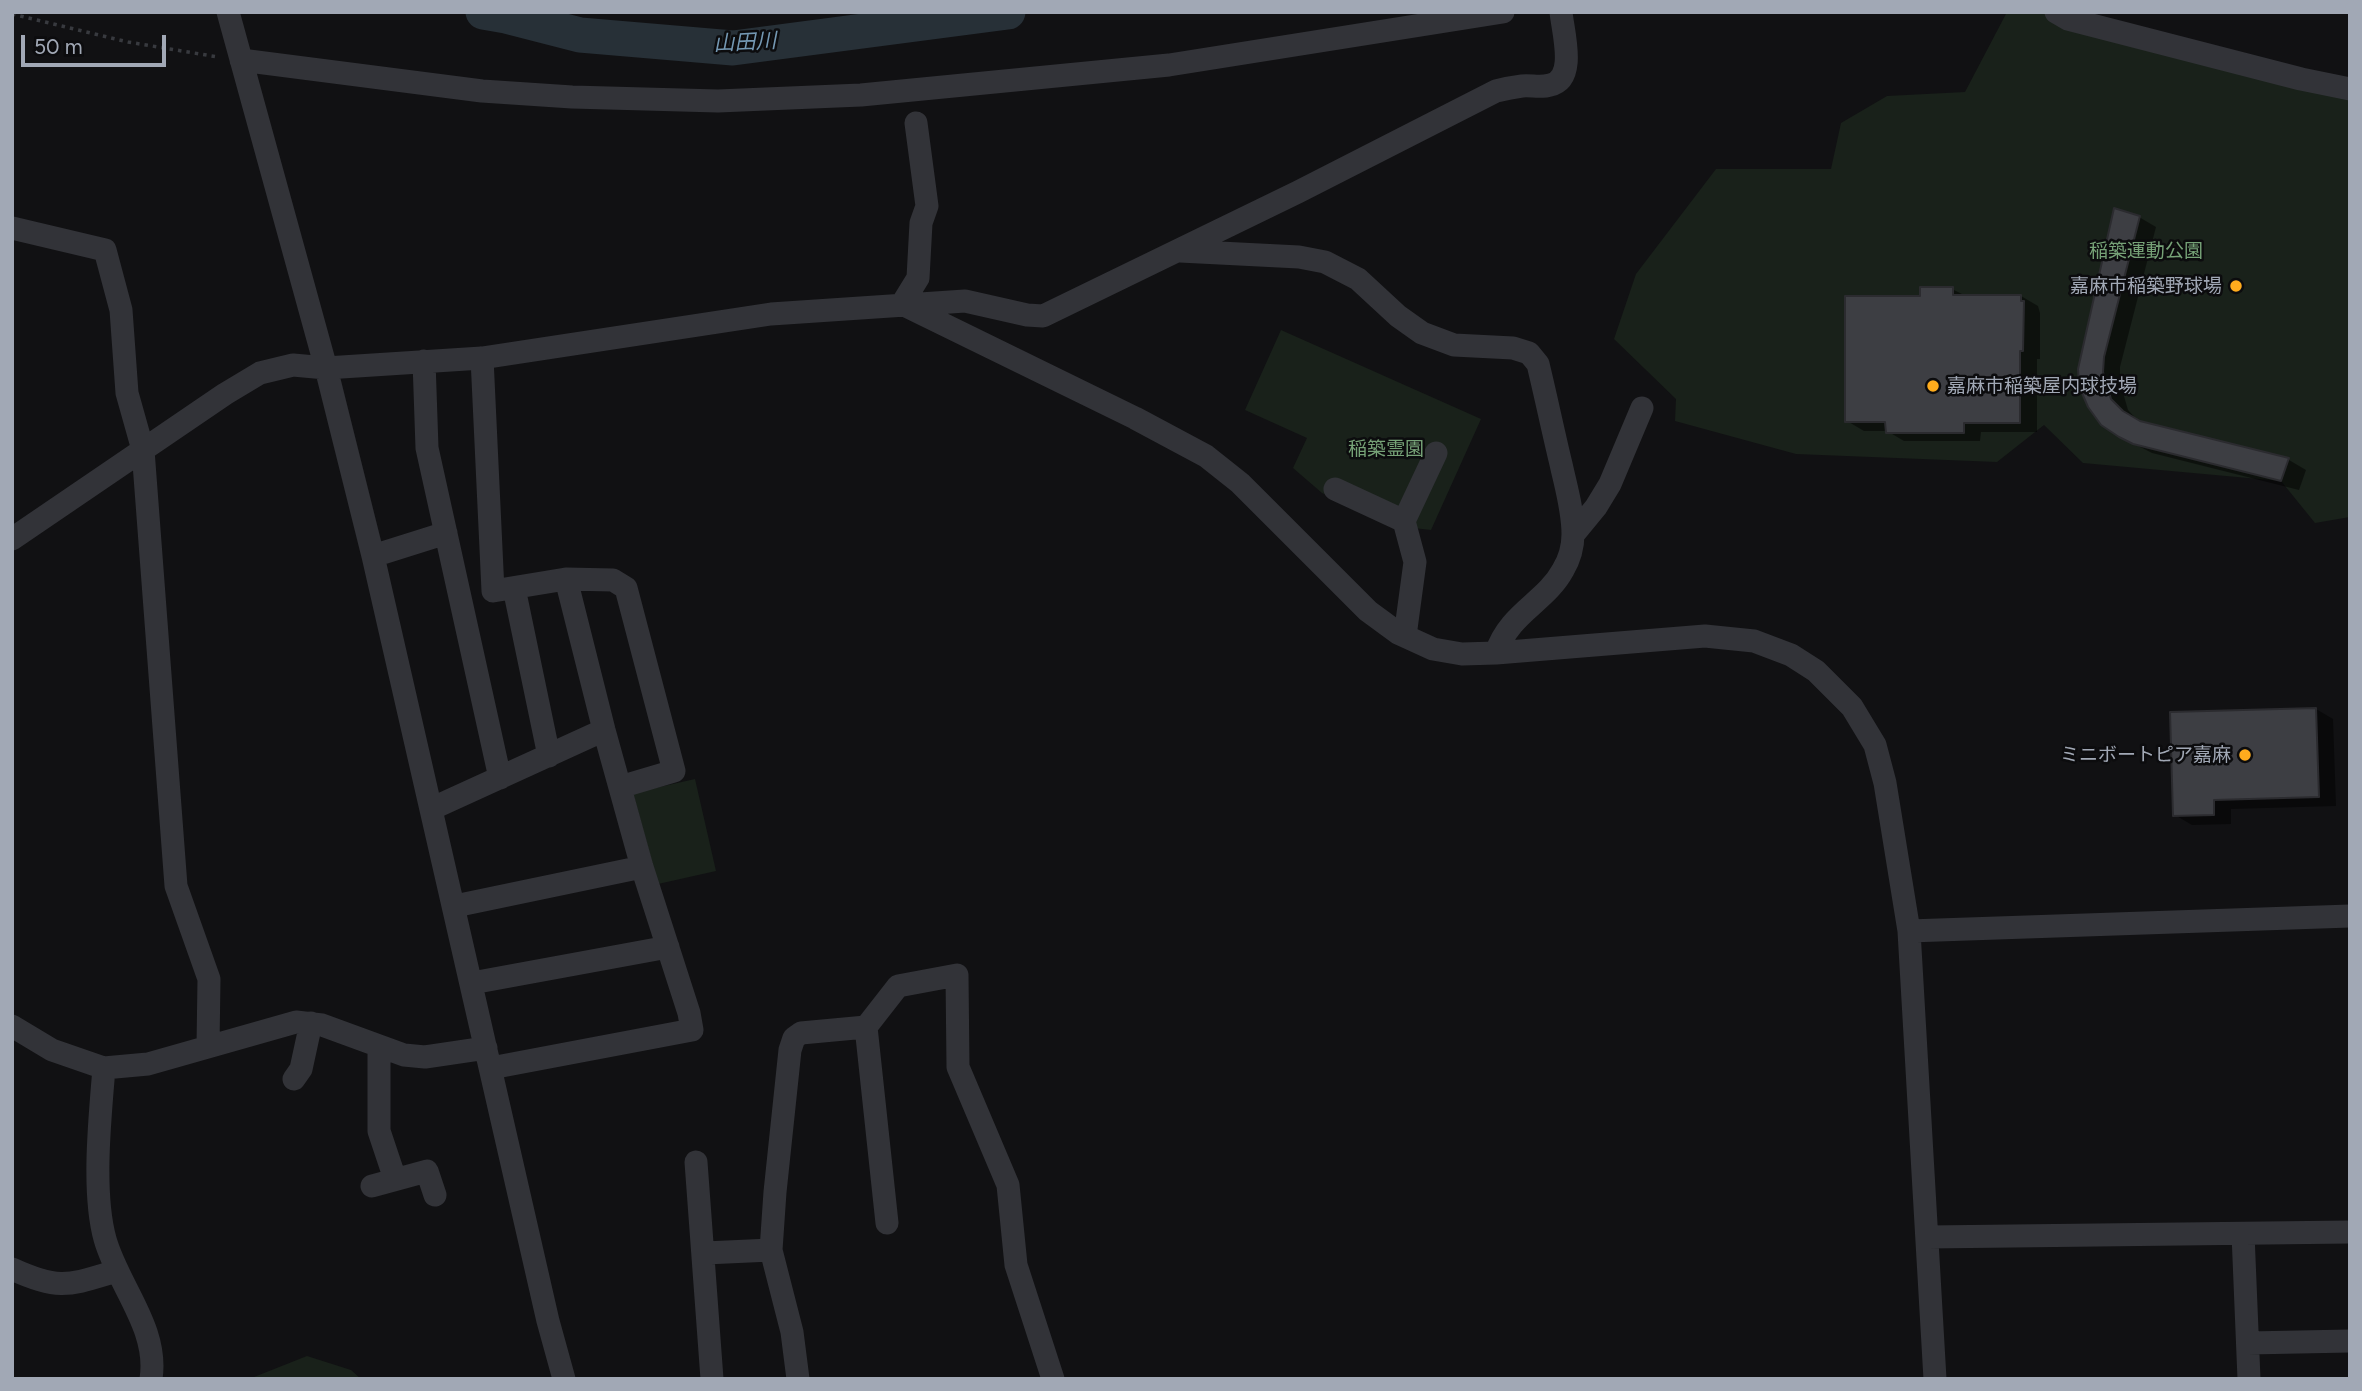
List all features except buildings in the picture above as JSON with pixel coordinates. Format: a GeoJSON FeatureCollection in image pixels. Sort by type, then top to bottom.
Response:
{"type":"FeatureCollection","features":[{"type":"Feature","properties":{"kind":"street"},"geometry":{"type":"LineString","coordinates":[[228,12],[326,368],[373,556],[548,1321],[564,1379]]}},
{"type":"Feature","properties":{"kind":"street"},"geometry":{"type":"LineString","coordinates":[[241,60],[482,91],[572,97],[718,101],[861,95],[1169,65],[1503,12]]}},
{"type":"Feature","properties":{"kind":"street"},"geometry":{"type":"LineString","coordinates":[[12,539],[225,394],[260,373],[293,365],[326,368],[482,358],[771,314],[902,304],[965,301],[1043,316],[1180,251],[1496,91],[1523,86],[1547,86],[1558,82],[1565,75],[1566,63],[1561,12]]}},
{"type":"Feature","properties":{"kind":"street"},"geometry":{"type":"LineString","coordinates":[[2056,12],[2068,19],[2350,89]]}},
{"type":"Feature","properties":{"kind":"street"},"geometry":{"type":"LineString","coordinates":[[902,304],[918,278],[921,223],[927,206],[916,123]]}},
{"type":"Feature","properties":{"kind":"street"},"geometry":{"type":"LineString","coordinates":[[12,228],[105,250],[121,310],[127,393],[144,450],[176,886],[209,979],[208,1045]]}},
{"type":"Feature","properties":{"kind":"street"},"geometry":{"type":"LineString","coordinates":[[1180,251],[1299,257],[1325,262],[1358,279],[1398,316],[1422,333],[1454,345],[1513,348],[1529,353],[1538,364],[1570,506],[1573,535],[1570,555],[1563,571],[1550,587],[1517,617],[1501,638],[1496,653]]}},
{"type":"Feature","properties":{"kind":"street"},"geometry":{"type":"LineString","coordinates":[[902,304],[1135,418],[1206,456],[1240,483],[1368,611],[1405,636],[1433,649],[1462,654],[1496,653],[1705,636],[1754,641],[1791,655],[1816,671],[1852,707],[1875,745],[1885,783],[1909,931],[1936,1379]]}},
{"type":"Feature","properties":{"kind":"street"},"geometry":{"type":"LineString","coordinates":[[482,358],[504,589],[548,756]]}},
{"type":"Feature","properties":{"kind":"street"},"geometry":{"type":"LineString","coordinates":[[424,361],[428,448],[500,778]]}},
{"type":"Feature","properties":{"kind":"street"},"geometry":{"type":"LineString","coordinates":[[1573,535],[1596,507],[1609,484],[1642,408]]}},
{"type":"Feature","properties":{"kind":"street"},"geometry":{"type":"LineString","coordinates":[[1405,636],[1415,562],[1404,521],[1436,453]]}},
{"type":"Feature","properties":{"kind":"street"},"geometry":{"type":"LineString","coordinates":[[1335,489],[1404,521]]}},
{"type":"Feature","properties":{"kind":"street"},"geometry":{"type":"LineString","coordinates":[[373,556],[446,533]]}},
{"type":"Feature","properties":{"kind":"street"},"geometry":{"type":"LineString","coordinates":[[12,1026],[52,1049],[104,1068],[148,1064],[296,1022],[322,1024],[404,1055],[425,1057],[489,1058],[692,1030],[690,1013],[642,867],[566,579]]}},
{"type":"Feature","properties":{"kind":"street"},"geometry":{"type":"LineString","coordinates":[[461,600],[504,589],[566,579],[613,580],[626,588],[674,771],[620,787]]}},
{"type":"Feature","properties":{"kind":"street"},"geometry":{"type":"LineString","coordinates":[[431,809],[604,730]]}},
{"type":"Feature","properties":{"kind":"street"},"geometry":{"type":"LineString","coordinates":[[455,906],[642,867]]}},
{"type":"Feature","properties":{"kind":"street"},"geometry":{"type":"LineString","coordinates":[[1909,931],[2350,916]]}},
{"type":"Feature","properties":{"kind":"street"},"geometry":{"type":"LineString","coordinates":[[472,983],[668,947]]}},
{"type":"Feature","properties":{"kind":"street"},"geometry":{"type":"LineString","coordinates":[[887,1223],[866,1027],[898,986],[957,975],[958,1067],[1008,1185],[1016,1265],[1053,1379]]}},
{"type":"Feature","properties":{"kind":"street"},"geometry":{"type":"LineString","coordinates":[[294,1079],[301,1069],[311,1023]]}},
{"type":"Feature","properties":{"kind":"street"},"geometry":{"type":"LineString","coordinates":[[798,1379],[792,1332],[771,1250],[790,1049],[794,1038],[801,1033],[866,1027]]}},
{"type":"Feature","properties":{"kind":"street"},"geometry":{"type":"LineString","coordinates":[[379,1046],[379,1131],[395,1179]]}},
{"type":"Feature","properties":{"kind":"street"},"geometry":{"type":"LineString","coordinates":[[104,1068],[98,1199],[104,1238],[117,1271],[143,1322],[153,1366],[151,1379]]}},
{"type":"Feature","properties":{"kind":"street"},"geometry":{"type":"LineString","coordinates":[[696,1162],[705,1253],[712,1379]]}},
{"type":"Feature","properties":{"kind":"street"},"geometry":{"type":"LineString","coordinates":[[372,1186],[427,1171],[435,1195]]}},
{"type":"Feature","properties":{"kind":"street"},"geometry":{"type":"LineString","coordinates":[[1928,1237],[2350,1232]]}},
{"type":"Feature","properties":{"kind":"street"},"geometry":{"type":"LineString","coordinates":[[2244,1234],[2249,1379]]}},
{"type":"Feature","properties":{"kind":"street"},"geometry":{"type":"LineString","coordinates":[[705,1253],[771,1250]]}},
{"type":"Feature","properties":{"kind":"street"},"geometry":{"type":"LineString","coordinates":[[12,1269],[38,1281],[68,1285],[117,1271]]}},
{"type":"Feature","properties":{"kind":"street"},"geometry":{"type":"LineString","coordinates":[[2248,1343],[2350,1341]]}},
{"type":"Feature","properties":{"kind":"path"},"geometry":{"type":"LineString","coordinates":[[12,14],[128,42],[241,60]]}},
{"type":"Feature","properties":{"kind":"green space","name":"稲築運動公園"},"geometry":{"type":"Polygon","coordinates":[[[2007,12],[2052,12],[2350,91],[2350,517],[2315,523],[2281,481],[2083,463],[2044,425],[1997,462],[1796,454],[1675,421],[1676,399],[1614,339],[1636,274],[1716,169],[1831,169],[1841,123],[1887,96],[1965,92],[2007,12]]]}},
{"type":"Feature","properties":{"kind":"green space","name":"稲築霊園"},"geometry":{"type":"Polygon","coordinates":[[[1281,330],[1481,419],[1431,530],[1396,526],[1322,493],[1293,468],[1307,438],[1245,410],[1281,330]]]}},
{"type":"Feature","properties":{"kind":"green space"},"geometry":{"type":"Polygon","coordinates":[[[695,779],[716,871],[658,884],[633,793],[695,779]]]}},
{"type":"Feature","properties":{"kind":"green space"},"geometry":{"type":"Polygon","coordinates":[[[307,1356],[351,1370],[361,1379],[249,1379],[307,1356]]]}},
{"type":"Feature","properties":{"kind":"waterway","name":"山田川"},"geometry":{"type":"LineString","coordinates":[[483,12],[580,35],[733,48],[1008,12]]}},
{"type":"Feature","properties":{"kind":"waterway"},"geometry":{"type":"LineString","coordinates":[[534,23],[546,12]]}},
{"type":"Feature","properties":{"kind":"place","name":"嘉麻市稲築野球場"},"geometry":{"type":"Point","coordinates":[2236,286]}},
{"type":"Feature","properties":{"kind":"place","name":"嘉麻市稲築屋内球技場"},"geometry":{"type":"Point","coordinates":[1933,386]}},
{"type":"Feature","properties":{"kind":"place","name":"ミニボートピア嘉麻"},"geometry":{"type":"Point","coordinates":[2245,755]}}]}
